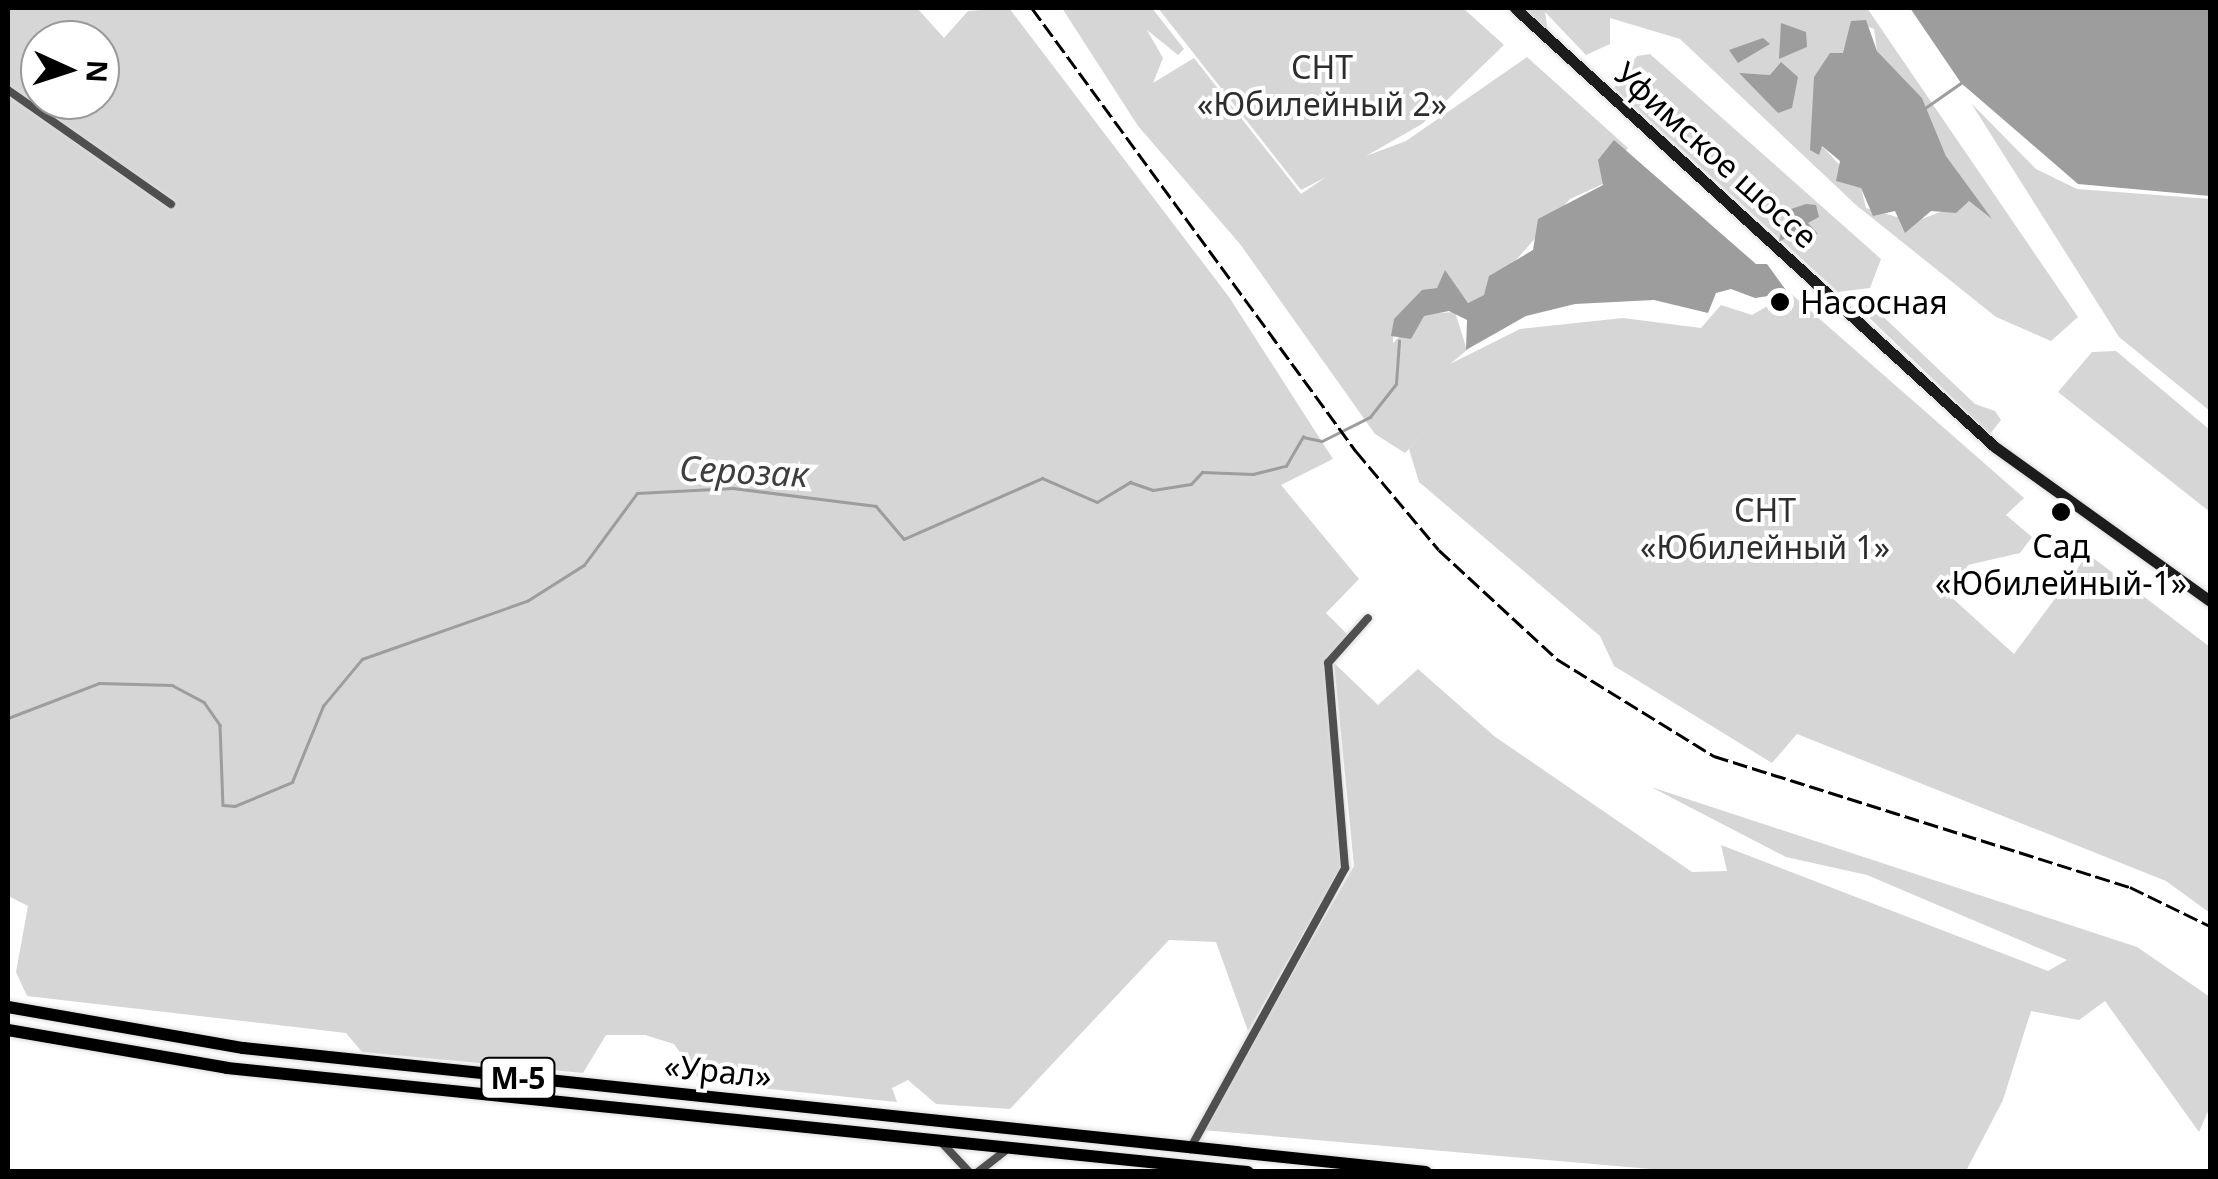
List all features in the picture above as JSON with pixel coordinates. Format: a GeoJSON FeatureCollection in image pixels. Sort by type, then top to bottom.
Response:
{"type":"FeatureCollection","features":[{"type":"Feature","properties":{"kind":"main road","name":"Уфимское шоссе"},"geometry":{"type":"LineString","coordinates":[[1515,8],[1995,447],[2210,601]]}},
{"type":"Feature","properties":{"kind":"main road","name":"«Урал»"},"geometry":{"type":"LineString","coordinates":[[8,1007],[224,1046],[1426,1172]]}},
{"type":"Feature","properties":{"kind":"main road","name":"«Урал»"},"geometry":{"type":"LineString","coordinates":[[8,1030],[227,1068],[1248,1172]]}},
{"type":"Feature","properties":{"kind":"street"},"geometry":{"type":"LineString","coordinates":[[8,90],[172,204]]}},
{"type":"Feature","properties":{"kind":"street"},"geometry":{"type":"LineString","coordinates":[[1190,1148],[1345,868],[1328,663],[1368,618]]}},
{"type":"Feature","properties":{"kind":"street"},"geometry":{"type":"LineString","coordinates":[[920,1138],[956,1152],[969,1172]]}},
{"type":"Feature","properties":{"kind":"street"},"geometry":{"type":"LineString","coordinates":[[978,1172],[1017,1148]]}},
{"type":"Feature","properties":{"kind":"green space"},"geometry":{"type":"Polygon","coordinates":[[[8,8],[917,8],[944,38],[968,11],[1009,8],[1229,297],[1333,459],[1281,485],[1359,579],[1326,613],[1350,637],[1332,658],[1343,863],[1248,1031],[1216,942],[1169,940],[1010,1109],[936,1104],[908,1080],[892,1088],[897,1102],[701,1082],[674,1044],[645,1035],[606,1035],[583,1073],[362,1052],[346,1033],[27,996],[16,972],[28,906],[8,896],[8,8]]]}},
{"type":"Feature","properties":{"kind":"green space","name":"СНТ «Юбилейный 1»"},"geometry":{"type":"Polygon","coordinates":[[[1062,8],[1152,8],[1184,49],[1178,55],[1147,30],[1163,58],[1153,83],[1194,58],[1301,194],[1326,177],[1301,190],[1158,8],[1463,8],[1504,45],[1422,124],[1366,156],[1406,141],[1527,57],[1628,148],[1603,184],[1570,199],[1485,295],[1468,303],[1445,272],[1437,289],[1394,319],[1393,343],[1421,314],[1455,312],[1467,350],[1450,364],[1520,329],[1623,318],[1701,328],[1721,305],[1752,315],[1790,293],[2024,498],[2006,515],[2032,537],[2020,553],[1968,565],[1949,595],[2014,654],[2088,554],[2210,647],[2210,913],[2166,881],[1797,734],[1772,763],[1614,666],[1600,636],[1419,482],[1409,449],[1437,419],[1405,453],[1375,434],[1240,244],[1138,126],[1062,8]]]}},
{"type":"Feature","properties":{"kind":"green space"},"geometry":{"type":"Polygon","coordinates":[[[1521,8],[1867,8],[2078,317],[2051,341],[1996,317],[1856,205],[1680,39],[1610,18],[1610,44],[1586,55],[1545,12],[1548,32],[1521,8]],[[1852,21],[1821,145],[1861,188],[1866,208],[1914,222],[1969,201],[1987,214],[1946,156],[1922,98],[1877,51],[1874,29],[1852,21]],[[1740,74],[1769,101],[1778,113],[1770,75],[1740,74]]]}},
{"type":"Feature","properties":{"kind":"green space"},"geometry":{"type":"Polygon","coordinates":[[[1650,54],[1881,259],[1870,288],[1838,292],[1614,88],[1637,56],[1650,54]]]}},
{"type":"Feature","properties":{"kind":"green space"},"geometry":{"type":"Polygon","coordinates":[[[1971,103],[2036,169],[2077,189],[2210,199],[2210,411],[2119,337],[1971,103]]]}},
{"type":"Feature","properties":{"kind":"green space"},"geometry":{"type":"Polygon","coordinates":[[[1871,305],[1975,404],[1995,411],[2001,420],[1990,434],[1857,306],[1871,305]]]}},
{"type":"Feature","properties":{"kind":"green space"},"geometry":{"type":"Polygon","coordinates":[[[2116,351],[2210,430],[2210,512],[2058,392],[2092,352],[2116,351]]]}},
{"type":"Feature","properties":{"kind":"green space"},"geometry":{"type":"Polygon","coordinates":[[[1334,663],[1378,705],[1418,669],[1494,736],[1692,872],[1727,871],[1721,845],[2048,971],[2067,960],[1867,875],[1786,857],[1651,787],[2137,947],[2210,997],[2210,1107],[2199,1132],[2105,1001],[2079,1020],[2031,1011],[2003,1100],[1966,1171],[1674,1171],[1202,1130],[1354,866],[1334,663]]]}},
{"type":"Feature","properties":{"kind":"shaded area"},"geometry":{"type":"Polygon","coordinates":[[[1910,8],[2210,8],[2210,196],[2078,184],[1961,83],[1910,8]]]}},
{"type":"Feature","properties":{"kind":"shaded area"},"geometry":{"type":"Polygon","coordinates":[[[1866,20],[1877,51],[1922,98],[1946,156],[1992,219],[1969,201],[1956,213],[1931,211],[1905,233],[1895,211],[1873,216],[1861,188],[1836,181],[1840,161],[1822,146],[1819,155],[1810,150],[1814,77],[1830,53],[1843,53],[1851,21],[1866,20]]]}},
{"type":"Feature","properties":{"kind":"shaded area"},"geometry":{"type":"Polygon","coordinates":[[[1781,23],[1806,32],[1807,47],[1779,59],[1781,23]]]}},
{"type":"Feature","properties":{"kind":"shaded area"},"geometry":{"type":"Polygon","coordinates":[[[1763,38],[1770,44],[1738,63],[1729,50],[1763,38]]]}},
{"type":"Feature","properties":{"kind":"shaded area"},"geometry":{"type":"Polygon","coordinates":[[[1781,62],[1798,77],[1792,108],[1778,113],[1739,73],[1770,75],[1781,62]]]}},
{"type":"Feature","properties":{"kind":"shaded area"},"geometry":{"type":"Polygon","coordinates":[[[1614,140],[1756,264],[1767,264],[1788,293],[1755,298],[1731,289],[1716,293],[1708,313],[1654,300],[1575,304],[1526,316],[1466,350],[1467,320],[1449,311],[1424,316],[1411,339],[1391,336],[1394,319],[1422,290],[1437,288],[1445,270],[1468,303],[1484,295],[1489,276],[1533,250],[1538,219],[1603,185],[1598,160],[1614,140]]]}},
{"type":"Feature","properties":{"kind":"shaded area"},"geometry":{"type":"Polygon","coordinates":[[[1816,205],[1819,217],[1808,223],[1818,234],[1796,231],[1778,243],[1788,210],[1816,205]]]}},
{"type":"Feature","properties":{"kind":"waterway"},"geometry":{"type":"LineString","coordinates":[[1925,108],[1961,83]]}},
{"type":"Feature","properties":{"kind":"waterway","name":"Серозак"},"geometry":{"type":"LineString","coordinates":[[8,718],[99,683],[172,685],[204,702],[220,725],[223,805],[235,806],[292,782],[323,706],[362,659],[527,601],[584,565],[637,493],[733,488],[876,506],[904,539],[1042,478],[1097,502],[1130,482],[1153,490],[1191,484],[1202,472],[1253,474],[1286,466],[1303,437],[1322,441],[1370,417],[1396,384],[1399,341]]}},
{"type":"Feature","properties":{"kind":"railway"},"geometry":{"type":"LineString","coordinates":[[1032,8],[1356,451],[1439,550],[1557,659],[1714,756],[2130,887],[2210,926]]}},
{"type":"Feature","properties":{"kind":"place","name":"Насосная"},"geometry":{"type":"Point","coordinates":[1780,302]}},
{"type":"Feature","properties":{"kind":"place","name":"Сад «Юбилейный-1»"},"geometry":{"type":"Point","coordinates":[2061,512]}},
{"type":"Feature","properties":{"kind":"park label","name":"СНТ «Юбилейный 2»"},"geometry":{"type":"Point","coordinates":[1322,86]}}]}
